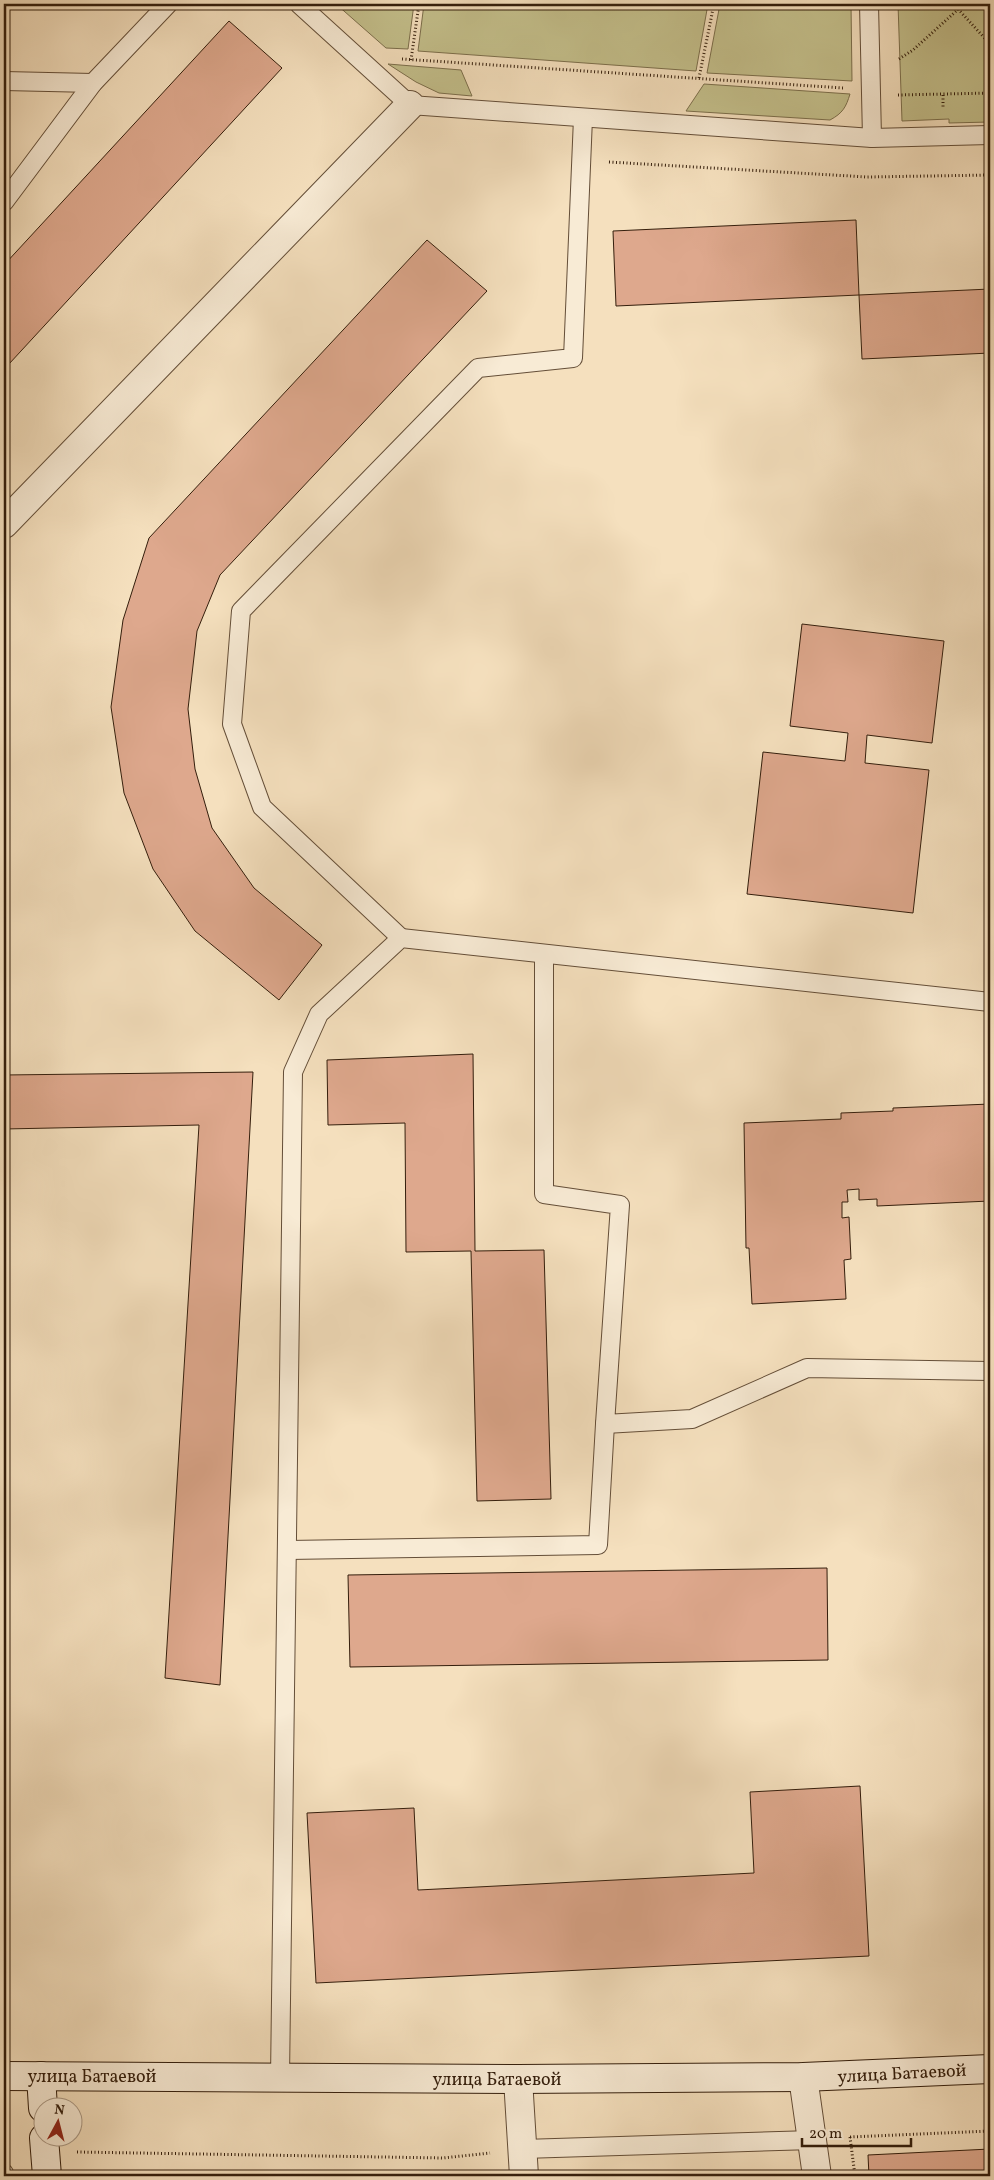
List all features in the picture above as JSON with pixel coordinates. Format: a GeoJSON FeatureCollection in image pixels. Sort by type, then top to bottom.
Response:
{"type":"FeatureCollection","features":[{"type":"Feature","properties":{"kind":"main road"},"geometry":{"type":"LineString","coordinates":[[4,524],[410,105]]}},
{"type":"Feature","properties":{"kind":"main road","name":"улица Батаевой"},"geometry":{"type":"LineString","coordinates":[[4,2076],[518,2080],[803,2077],[990,2069]]}},
{"type":"Feature","properties":{"kind":"main road"},"geometry":{"type":"LineString","coordinates":[[41,2076],[42,2098]]}},
{"type":"Feature","properties":{"kind":"main road"},"geometry":{"type":"LineString","coordinates":[[803,2077],[817,2176]]}},
{"type":"Feature","properties":{"kind":"main road"},"geometry":{"type":"LineString","coordinates":[[518,2080],[524,2176]]}},
{"type":"Feature","properties":{"kind":"lane"},"geometry":{"type":"LineString","coordinates":[[4,202],[92,84],[168,4]]}},
{"type":"Feature","properties":{"kind":"lane"},"geometry":{"type":"LineString","coordinates":[[300,4],[410,105],[872,138],[990,135]]}},
{"type":"Feature","properties":{"kind":"lane"},"geometry":{"type":"LineString","coordinates":[[869,4],[872,138]]}},
{"type":"Feature","properties":{"kind":"lane"},"geometry":{"type":"LineString","coordinates":[[4,81],[92,84]]}},
{"type":"Feature","properties":{"kind":"lane"},"geometry":{"type":"LineString","coordinates":[[583,118],[573,358],[478,368],[241,611],[232,724],[262,807],[401,938],[990,1002]]}},
{"type":"Feature","properties":{"kind":"lane"},"geometry":{"type":"LineString","coordinates":[[280,2078],[293,1072],[319,1014],[401,938]]}},
{"type":"Feature","properties":{"kind":"lane"},"geometry":{"type":"LineString","coordinates":[[288,1550],[598,1545],[620,1205],[544,1194],[544,954]]}},
{"type":"Feature","properties":{"kind":"lane"},"geometry":{"type":"LineString","coordinates":[[605,1424],[692,1419],[807,1368],[990,1371]]}},
{"type":"Feature","properties":{"kind":"lane"},"geometry":{"type":"LineString","coordinates":[[523,2149],[812,2140]]}},
{"type":"Feature","properties":{"kind":"path"},"geometry":{"type":"LineString","coordinates":[[411,60],[419,4]]}},
{"type":"Feature","properties":{"kind":"path"},"geometry":{"type":"LineString","coordinates":[[699,78],[714,4]]}},
{"type":"Feature","properties":{"kind":"path"},"geometry":{"type":"LineString","coordinates":[[897,60],[912,50],[964,4]]}},
{"type":"Feature","properties":{"kind":"path"},"geometry":{"type":"LineString","coordinates":[[958,9],[990,44]]}},
{"type":"Feature","properties":{"kind":"path"},"geometry":{"type":"LineString","coordinates":[[396,59],[851,88]]}},
{"type":"Feature","properties":{"kind":"path"},"geometry":{"type":"LineString","coordinates":[[889,96],[990,93]]}},
{"type":"Feature","properties":{"kind":"path"},"geometry":{"type":"LineString","coordinates":[[581,160],[867,177],[990,175]]}},
{"type":"Feature","properties":{"kind":"path"},"geometry":{"type":"LineString","coordinates":[[850,2137],[990,2131]]}},
{"type":"Feature","properties":{"kind":"path"},"geometry":{"type":"LineString","coordinates":[[45,2155],[443,2158],[523,2149]]}},
{"type":"Feature","properties":{"kind":"shaded area"},"geometry":{"type":"Polygon","coordinates":[[[336,4],[414,4],[408,49],[386,48],[336,4]]]}},
{"type":"Feature","properties":{"kind":"shaded area"},"geometry":{"type":"Polygon","coordinates":[[[424,4],[708,4],[696,71],[418,51],[424,4]]]}},
{"type":"Feature","properties":{"kind":"shaded area"},"geometry":{"type":"Polygon","coordinates":[[[720,4],[851,4],[852,81],[707,73],[720,4]]]}},
{"type":"Feature","properties":{"kind":"shaded area"},"geometry":{"type":"Polygon","coordinates":[[[898,4],[990,4],[990,122],[949,123],[949,119],[902,121],[898,4]]]}},
{"type":"Feature","properties":{"kind":"shaded area"},"geometry":{"type":"Polygon","coordinates":[[[388,64],[461,70],[472,96],[439,93],[416,82],[388,64]]]}},
{"type":"Feature","properties":{"kind":"shaded area"},"geometry":{"type":"Polygon","coordinates":[[[704,84],[850,94],[843,109],[830,120],[686,111],[704,84]]]}},
{"type":"Feature","properties":{"kind":"building"},"geometry":{"type":"Polygon","coordinates":[[[229,21],[282,68],[9,364],[4,367],[4,265],[229,21]]]}},
{"type":"Feature","properties":{"kind":"building"},"geometry":{"type":"Polygon","coordinates":[[[856,220],[859,295],[616,306],[613,231],[856,220]]]}},
{"type":"Feature","properties":{"kind":"building"},"geometry":{"type":"Polygon","coordinates":[[[427,240],[487,291],[220,575],[197,631],[188,709],[195,769],[212,828],[254,888],[322,945],[279,1000],[195,931],[153,869],[124,793],[111,707],[123,620],[149,538],[427,240]]]}},
{"type":"Feature","properties":{"kind":"building"},"geometry":{"type":"Polygon","coordinates":[[[990,289],[990,353],[862,359],[859,295],[990,289]]]}},
{"type":"Feature","properties":{"kind":"building"},"geometry":{"type":"Polygon","coordinates":[[[802,624],[944,641],[932,743],[867,735],[865,763],[929,770],[913,913],[747,894],[763,752],[845,761],[848,733],[790,726],[802,624]]]}},
{"type":"Feature","properties":{"kind":"building"},"geometry":{"type":"Polygon","coordinates":[[[473,1054],[475,1251],[544,1250],[551,1499],[477,1501],[471,1251],[406,1252],[405,1123],[328,1125],[327,1060],[473,1054]]]}},
{"type":"Feature","properties":{"kind":"building"},"geometry":{"type":"Polygon","coordinates":[[[253,1072],[220,1685],[165,1678],[199,1125],[4,1129],[4,1075],[253,1072]]]}},
{"type":"Feature","properties":{"kind":"building"},"geometry":{"type":"Polygon","coordinates":[[[990,1104],[990,1201],[877,1206],[877,1199],[859,1200],[859,1189],[847,1190],[848,1202],[842,1202],[842,1218],[849,1217],[851,1259],[844,1260],[846,1299],[752,1304],[749,1248],[746,1248],[744,1123],[841,1119],[841,1113],[893,1111],[893,1108],[990,1104]]]}},
{"type":"Feature","properties":{"kind":"building"},"geometry":{"type":"Polygon","coordinates":[[[827,1568],[828,1660],[350,1667],[348,1575],[827,1568]]]}},
{"type":"Feature","properties":{"kind":"building"},"geometry":{"type":"Polygon","coordinates":[[[860,1786],[869,1956],[316,1983],[307,1813],[414,1808],[418,1890],[754,1873],[750,1792],[860,1786]]]}},
{"type":"Feature","properties":{"kind":"building"},"geometry":{"type":"Polygon","coordinates":[[[990,2149],[990,2176],[869,2176],[868,2155],[990,2149]]]}}]}
